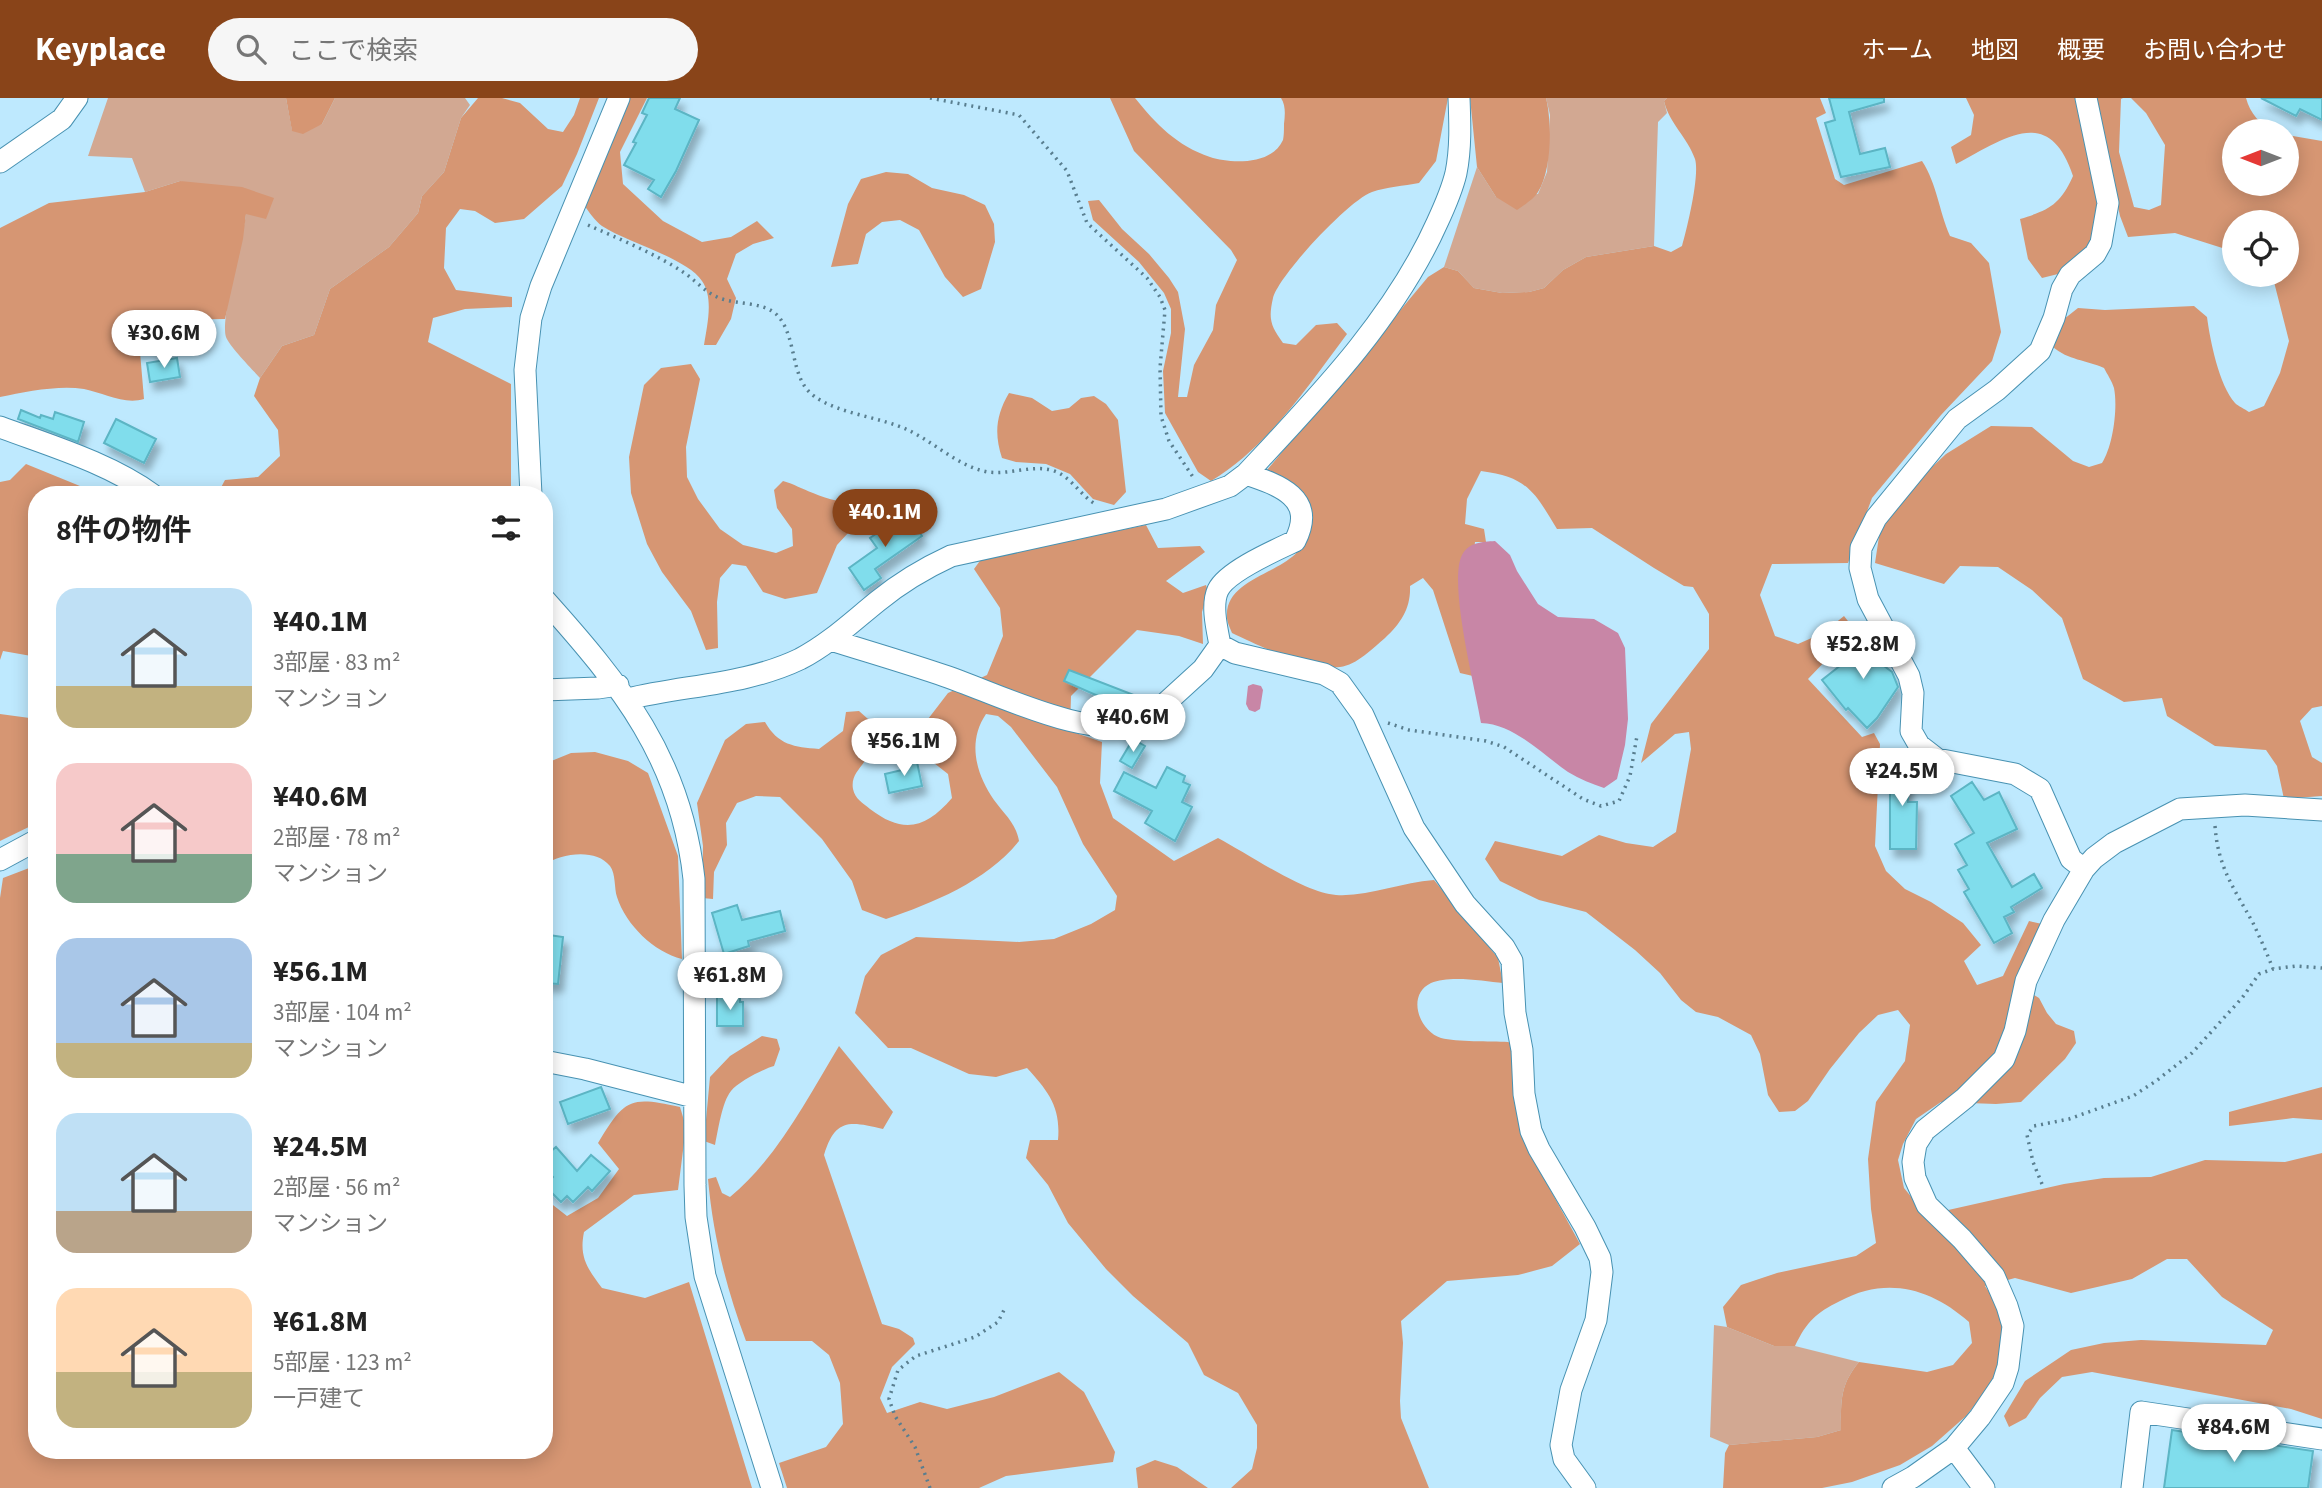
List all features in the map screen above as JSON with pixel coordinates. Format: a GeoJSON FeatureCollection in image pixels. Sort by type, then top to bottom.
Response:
{"type":"FeatureCollection","features":[{"type":"Feature","properties":{"kind":"street"},"geometry":{"type":"LineString","coordinates":[[0,162],[62,119],[77,98]]}},
{"type":"Feature","properties":{"kind":"street"},"geometry":{"type":"LineString","coordinates":[[531,486],[525,370],[531,318],[541,286],[619,98]]}},
{"type":"Feature","properties":{"kind":"street"},"geometry":{"type":"LineString","coordinates":[[553,690],[598,688],[623,692],[660,691],[772,672],[803,658],[831,640],[881,599],[930,566],[951,556],[1166,509],[1230,486],[1246,474],[1336,374],[1406,282],[1426,248],[1456,174],[1460,135],[1459,98]]}},
{"type":"Feature","properties":{"kind":"street"},"geometry":{"type":"LineString","coordinates":[[2084,869],[2071,859],[2040,789],[2015,774],[1937,759],[1919,745],[1911,731],[1913,694],[1909,676],[1868,599],[1860,568],[1861,548],[1876,518],[1957,419],[1997,390],[2040,351],[2054,318],[2062,289],[2070,275],[2095,254],[2101,243],[2108,203],[2086,98]]}},
{"type":"Feature","properties":{"kind":"street"},"geometry":{"type":"LineString","coordinates":[[0,427],[75,455],[137,486]]}},
{"type":"Feature","properties":{"kind":"street"},"geometry":{"type":"LineString","coordinates":[[831,640],[947,676],[1069,721],[1115,728],[1138,725],[1146,721],[1203,669],[1220,645],[1216,610],[1218,590],[1236,571],[1295,541],[1300,531],[1301,508],[1295,497],[1270,481],[1246,474]]}},
{"type":"Feature","properties":{"kind":"street"},"geometry":{"type":"LineString","coordinates":[[553,610],[623,692],[655,746],[684,819],[694,879],[696,1217],[705,1276],[772,1488]]}},
{"type":"Feature","properties":{"kind":"street"},"geometry":{"type":"LineString","coordinates":[[1220,645],[1236,653],[1324,674],[1340,683],[1363,715],[1415,828],[1465,904],[1504,947],[1512,961],[1524,1094],[1531,1131],[1585,1227],[1600,1258],[1602,1272],[1596,1320],[1572,1390],[1561,1445],[1564,1459],[1584,1488]]}},
{"type":"Feature","properties":{"kind":"street"},"geometry":{"type":"LineString","coordinates":[[1893,1488],[1954,1448],[1980,1417],[2003,1382],[2008,1367],[2013,1326],[1994,1276],[1962,1239],[1927,1205],[1915,1178],[1913,1162],[1916,1144],[1925,1130],[1965,1098],[2004,1059],[2015,1031],[2026,981],[2054,920],[2084,869],[2114,843],[2180,808],[2245,805],[2322,810]]}},
{"type":"Feature","properties":{"kind":"street"},"geometry":{"type":"LineString","coordinates":[[0,860],[28,845]]}},
{"type":"Feature","properties":{"kind":"street"},"geometry":{"type":"LineString","coordinates":[[553,1063],[694,1097]]}},
{"type":"Feature","properties":{"kind":"street"},"geometry":{"type":"LineString","coordinates":[[2132,1488],[2141,1412],[2322,1439]]}},
{"type":"Feature","properties":{"kind":"street"},"geometry":{"type":"LineString","coordinates":[[1954,1448],[1984,1488]]}},
{"type":"Feature","properties":{"kind":"path"},"geometry":{"type":"LineString","coordinates":[[930,98],[1019,114],[1067,171],[1087,223],[1147,278],[1165,310],[1160,368],[1161,416],[1169,441],[1206,496]]}},
{"type":"Feature","properties":{"kind":"path"},"geometry":{"type":"LineString","coordinates":[[570,217],[681,270],[717,297],[777,314],[792,345],[798,372],[813,396],[906,429],[970,466],[989,472],[1026,468],[1059,473],[1090,501],[1120,519]]}},
{"type":"Feature","properties":{"kind":"path"},"geometry":{"type":"LineString","coordinates":[[1363,715],[1409,730],[1486,741],[1504,747],[1583,799],[1601,806],[1619,801],[1624,792],[1630,776],[1637,736]]}},
{"type":"Feature","properties":{"kind":"path"},"geometry":{"type":"LineString","coordinates":[[2215,806],[2216,842],[2226,877],[2252,923],[2273,969]]}},
{"type":"Feature","properties":{"kind":"path"},"geometry":{"type":"LineString","coordinates":[[2042,1184],[2033,1163],[2027,1135],[2034,1126],[2069,1119],[2133,1096],[2192,1053],[2242,998],[2259,974],[2296,966],[2322,968]]}},
{"type":"Feature","properties":{"kind":"path"},"geometry":{"type":"LineString","coordinates":[[930,1488],[915,1447],[895,1416],[889,1399],[898,1370],[916,1356],[975,1337],[998,1322],[1004,1310]]}},
{"type":"Feature","properties":{"kind":"shaded area"},"geometry":{"type":"Polygon","coordinates":[[[108,98],[286,98],[292,130],[322,124],[335,98],[465,98],[470,105],[461,118],[444,172],[422,196],[418,213],[389,247],[330,289],[314,335],[282,346],[260,378],[228,341],[225,328],[246,214],[180,181],[145,192],[132,158],[88,156],[108,98]]]}},
{"type":"Feature","properties":{"kind":"shaded area"},"geometry":{"type":"Polygon","coordinates":[[[286,98],[335,98],[322,124],[303,134],[292,131],[286,98]]]}},
{"type":"Feature","properties":{"kind":"shaded area"},"geometry":{"type":"Polygon","coordinates":[[[478,98],[502,98],[520,103],[548,129],[563,132],[574,115],[580,98],[599,98],[562,186],[524,219],[495,223],[475,211],[460,209],[446,228],[444,268],[456,290],[512,297],[512,307],[465,309],[433,318],[428,342],[511,384],[511,486],[222,486],[225,480],[258,477],[280,456],[278,430],[254,396],[260,378],[282,346],[314,335],[330,289],[389,247],[418,213],[422,196],[444,172],[461,118],[478,98]]]}},
{"type":"Feature","properties":{"kind":"shaded area"},"geometry":{"type":"Polygon","coordinates":[[[627,98],[647,98],[620,152],[623,184],[663,221],[702,242],[731,237],[757,221],[774,238],[753,244],[736,254],[727,279],[736,298],[731,319],[716,345],[704,345],[709,312],[708,296],[702,281],[683,265],[602,226],[584,205],[627,98]]]}},
{"type":"Feature","properties":{"kind":"shaded area"},"geometry":{"type":"Polygon","coordinates":[[[1110,98],[1135,98],[1159,125],[1187,147],[1210,157],[1239,161],[1261,158],[1278,148],[1283,140],[1285,111],[1281,98],[1448,98],[1436,161],[1419,183],[1377,190],[1361,198],[1316,239],[1278,287],[1273,298],[1271,317],[1273,327],[1283,343],[1296,345],[1316,325],[1337,323],[1347,334],[1269,433],[1232,467],[1211,481],[1198,472],[1165,413],[1163,371],[1171,333],[1171,309],[1164,293],[1139,262],[1093,220],[1088,201],[1099,200],[1122,229],[1149,254],[1178,292],[1185,329],[1178,397],[1187,397],[1194,365],[1213,330],[1216,305],[1237,260],[1231,250],[1134,151],[1110,98]]]}},
{"type":"Feature","properties":{"kind":"shaded area"},"geometry":{"type":"Polygon","coordinates":[[[1470,98],[1546,98],[1550,132],[1543,183],[1536,195],[1517,210],[1496,197],[1477,167],[1470,98]]]}},
{"type":"Feature","properties":{"kind":"shaded area"},"geometry":{"type":"Polygon","coordinates":[[[1546,98],[1667,98],[1664,101],[1667,113],[1658,122],[1654,246],[1586,257],[1563,270],[1544,288],[1529,292],[1502,293],[1474,288],[1458,271],[1444,267],[1477,167],[1496,197],[1538,194],[1547,172],[1550,115],[1546,98]]]}},
{"type":"Feature","properties":{"kind":"shaded area"},"geometry":{"type":"Polygon","coordinates":[[[1667,98],[1820,98],[1826,113],[1816,118],[1835,179],[1844,185],[1922,161],[1931,179],[1950,236],[1971,243],[1989,263],[2001,332],[1992,361],[1941,415],[1872,498],[1848,563],[1772,564],[1760,595],[1775,636],[1798,644],[1823,633],[1844,616],[1855,630],[1808,679],[1862,737],[1874,733],[1880,744],[1875,846],[1886,871],[1905,889],[1963,923],[1981,945],[1964,961],[1977,985],[2003,976],[2029,921],[2042,924],[2015,983],[2039,998],[2056,1024],[2074,1031],[2076,1043],[2065,1059],[2021,1102],[1941,1102],[1916,1119],[1898,1160],[1904,1188],[1926,1215],[2064,1184],[2104,1178],[2151,1177],[2205,1160],[2285,1162],[2322,1153],[2322,1419],[2291,1409],[2092,1372],[2062,1377],[2040,1398],[2026,1418],[2009,1427],[2004,1416],[2025,1381],[2071,1350],[2104,1343],[2141,1340],[2266,1345],[2273,1330],[2222,1297],[2187,1259],[2167,1259],[2132,1279],[2071,1293],[2015,1278],[1985,1286],[2003,1313],[2004,1355],[1997,1377],[1966,1416],[1932,1446],[1900,1465],[1852,1482],[1822,1488],[1723,1488],[1725,1453],[1729,1445],[1817,1437],[1841,1430],[1843,1393],[1848,1378],[1859,1362],[1927,1372],[1953,1365],[1972,1343],[1969,1322],[1939,1301],[1907,1289],[1874,1289],[1840,1301],[1808,1324],[1795,1346],[1774,1346],[1727,1327],[1723,1307],[1741,1285],[1777,1273],[1856,1256],[1876,1243],[1868,1159],[1876,1102],[1905,1061],[1910,1025],[1898,1010],[1878,1015],[1859,1033],[1808,1101],[1795,1111],[1779,1112],[1768,1095],[1760,1054],[1751,1035],[1718,1017],[1696,1012],[1681,1000],[1660,973],[1635,950],[1586,912],[1539,900],[1500,881],[1485,859],[1495,841],[1562,856],[1599,835],[1653,847],[1676,832],[1691,749],[1689,732],[1675,734],[1641,763],[1651,724],[1709,649],[1709,614],[1693,587],[1684,586],[1592,528],[1557,529],[1528,488],[1509,477],[1481,471],[1467,499],[1465,524],[1484,529],[1486,542],[1475,542],[1465,637],[1473,676],[1460,673],[1433,590],[1423,578],[1410,586],[1407,608],[1396,627],[1364,656],[1346,666],[1328,667],[1300,661],[1232,633],[1227,617],[1230,602],[1238,590],[1294,555],[1303,544],[1306,529],[1295,486],[1267,470],[1428,277],[1444,267],[1458,271],[1474,288],[1502,293],[1529,292],[1544,288],[1563,270],[1586,257],[1654,246],[1671,252],[1682,246],[1692,202],[1696,167],[1692,151],[1666,109],[1664,101],[1667,98]]]}},
{"type":"Feature","properties":{"kind":"shaded area"},"geometry":{"type":"Polygon","coordinates":[[[1966,98],[2078,98],[2101,202],[2096,240],[2058,274],[2042,278],[2028,259],[2020,219],[2046,209],[2063,194],[2073,176],[2063,154],[2051,140],[2038,134],[2024,133],[1991,145],[1956,164],[1951,147],[1971,135],[1974,115],[1966,98]]]}},
{"type":"Feature","properties":{"kind":"shaded area"},"geometry":{"type":"Polygon","coordinates":[[[2094,98],[2123,98],[2119,152],[2134,207],[2149,210],[2161,205],[2165,145],[2146,113],[2131,98],[2246,98],[2257,119],[2222,119],[2222,196],[2300,196],[2300,137],[2322,141],[2322,706],[2312,708],[2300,721],[2312,757],[2322,763],[2322,796],[2284,799],[2277,766],[2266,750],[2215,746],[2167,716],[2162,698],[2124,702],[2083,679],[2062,618],[2032,590],[1998,567],[1960,566],[1944,584],[1875,563],[1880,530],[1916,482],[1946,454],[1991,426],[2032,427],[2073,461],[2089,467],[2102,463],[2114,427],[2113,385],[2104,368],[2071,357],[2053,347],[2059,323],[2078,308],[2105,310],[2194,306],[2207,317],[2216,362],[2229,395],[2236,404],[2249,412],[2264,406],[2280,373],[2289,341],[2275,287],[2299,287],[2299,210],[2222,210],[2222,248],[2175,233],[2128,237],[2120,216],[2094,98]]]}},
{"type":"Feature","properties":{"kind":"shaded area"},"geometry":{"type":"Polygon","coordinates":[[[886,172],[908,174],[932,188],[964,195],[985,205],[994,224],[995,242],[981,289],[963,297],[945,277],[919,230],[900,220],[882,222],[866,234],[858,264],[831,267],[848,204],[861,179],[886,172]]]}},
{"type":"Feature","properties":{"kind":"shaded area"},"geometry":{"type":"Polygon","coordinates":[[[180,181],[242,187],[274,198],[266,219],[246,214],[225,319],[170,320],[142,336],[140,352],[144,399],[122,400],[74,388],[0,397],[0,228],[49,203],[145,192],[180,181]]]}},
{"type":"Feature","properties":{"kind":"shaded area"},"geometry":{"type":"Polygon","coordinates":[[[691,364],[700,379],[686,447],[687,477],[698,499],[720,529],[743,545],[776,553],[793,546],[792,529],[777,508],[774,490],[783,481],[827,498],[854,503],[879,501],[920,490],[922,498],[849,532],[837,545],[817,593],[785,599],[763,592],[746,566],[732,564],[720,578],[717,602],[718,648],[706,650],[691,611],[662,572],[647,544],[631,493],[629,457],[644,385],[661,368],[691,364]]]}},
{"type":"Feature","properties":{"kind":"shaded area"},"geometry":{"type":"Polygon","coordinates":[[[1009,393],[1032,398],[1052,411],[1069,408],[1081,398],[1094,396],[1106,404],[1118,420],[1126,492],[1114,505],[1093,499],[1070,474],[1046,464],[1002,458],[998,425],[1001,409],[1009,393]]]}},
{"type":"Feature","properties":{"kind":"shaded area"},"geometry":{"type":"Polygon","coordinates":[[[26,464],[80,486],[28,486],[28,655],[3,651],[0,660],[0,482],[10,480],[26,464]]]}},
{"type":"Feature","properties":{"kind":"shaded area"},"geometry":{"type":"Polygon","coordinates":[[[1146,525],[1158,548],[1200,546],[1205,552],[1166,581],[1183,593],[1206,585],[1208,591],[1202,612],[1203,644],[1179,636],[1137,630],[1071,696],[1070,731],[1102,742],[1100,783],[1113,818],[1174,861],[1218,838],[1277,872],[1323,893],[1361,894],[1434,880],[1498,958],[1503,983],[1457,979],[1431,983],[1419,996],[1418,1012],[1427,1028],[1441,1038],[1513,1044],[1533,1158],[1580,1244],[1552,1266],[1518,1275],[1447,1281],[1401,1321],[1401,1418],[1429,1488],[1231,1488],[1252,1469],[1257,1448],[1257,1425],[1238,1393],[1204,1375],[1188,1343],[1106,1269],[1068,1223],[1048,1185],[1026,1158],[1030,1140],[1058,1140],[1055,1109],[1041,1084],[1027,1068],[996,1077],[969,1074],[911,1048],[888,1048],[855,1013],[865,976],[881,955],[916,937],[1019,942],[1054,939],[1091,924],[1115,910],[1117,896],[1083,844],[1057,787],[1011,727],[998,716],[986,714],[980,725],[975,747],[976,758],[982,780],[1012,824],[1019,841],[991,868],[975,879],[940,898],[886,919],[862,910],[852,881],[822,839],[780,797],[756,796],[737,803],[726,823],[727,845],[714,872],[713,899],[702,898],[703,846],[697,803],[725,740],[746,724],[765,722],[781,740],[819,749],[843,731],[846,712],[859,711],[868,719],[870,744],[867,756],[854,778],[853,789],[856,796],[870,809],[894,822],[904,825],[924,822],[952,798],[948,774],[920,752],[915,736],[948,693],[987,675],[1003,636],[1000,608],[974,569],[982,558],[1146,525]]]}},
{"type":"Feature","properties":{"kind":"shaded area"},"geometry":{"type":"Polygon","coordinates":[[[1495,541],[1510,555],[1538,604],[1558,617],[1594,619],[1618,633],[1625,648],[1628,719],[1625,745],[1617,779],[1604,788],[1568,772],[1516,734],[1481,723],[1460,611],[1459,569],[1462,555],[1468,547],[1495,541]]]}},
{"type":"Feature","properties":{"kind":"shaded area"},"geometry":{"type":"Polygon","coordinates":[[[1248,686],[1261,686],[1263,690],[1260,709],[1255,712],[1249,710],[1246,704],[1248,686]]]}},
{"type":"Feature","properties":{"kind":"shaded area"},"geometry":{"type":"Polygon","coordinates":[[[0,714],[28,718],[28,827],[0,841],[0,714]]]}},
{"type":"Feature","properties":{"kind":"shaded area"},"geometry":{"type":"Polygon","coordinates":[[[595,752],[628,761],[648,773],[678,856],[682,959],[652,944],[634,927],[621,907],[612,869],[604,860],[578,854],[553,860],[553,760],[571,753],[595,752]]]}},
{"type":"Feature","properties":{"kind":"shaded area"},"geometry":{"type":"Polygon","coordinates":[[[28,868],[28,1459],[553,1459],[553,1205],[567,1216],[598,1198],[619,1169],[598,1143],[622,1109],[630,1104],[649,1102],[680,1107],[686,1127],[678,1190],[634,1195],[584,1232],[584,1255],[588,1268],[602,1288],[645,1298],[689,1282],[752,1488],[0,1488],[0,898],[3,878],[28,868]]]}},
{"type":"Feature","properties":{"kind":"shaded area"},"geometry":{"type":"Polygon","coordinates":[[[762,1036],[777,1039],[780,1049],[774,1066],[751,1076],[731,1091],[723,1109],[715,1145],[704,1141],[710,1077],[730,1056],[762,1036]]]}},
{"type":"Feature","properties":{"kind":"shaded area"},"geometry":{"type":"Polygon","coordinates":[[[839,1046],[893,1112],[883,1129],[861,1124],[839,1128],[828,1143],[824,1155],[882,1324],[899,1329],[913,1338],[915,1344],[892,1367],[880,1398],[887,1413],[920,1402],[947,1409],[994,1397],[1059,1372],[1084,1392],[1115,1452],[1113,1462],[1006,1476],[979,1488],[787,1488],[779,1463],[826,1447],[843,1424],[840,1383],[829,1355],[812,1341],[746,1341],[721,1261],[708,1179],[716,1177],[722,1193],[730,1197],[747,1181],[791,1126],[839,1046]]]}},
{"type":"Feature","properties":{"kind":"shaded area"},"geometry":{"type":"Polygon","coordinates":[[[2322,1087],[2322,1120],[2293,1118],[2229,1126],[2229,1112],[2322,1087]]]}},
{"type":"Feature","properties":{"kind":"shaded area"},"geometry":{"type":"Polygon","coordinates":[[[1714,1325],[1727,1327],[1774,1346],[1795,1346],[1859,1362],[1848,1378],[1843,1393],[1841,1430],[1817,1437],[1729,1445],[1710,1437],[1714,1325]]]}},
{"type":"Feature","properties":{"kind":"shaded area"},"geometry":{"type":"Polygon","coordinates":[[[1155,1460],[1177,1467],[1208,1488],[1138,1488],[1136,1468],[1155,1460]]]}},
{"type":"Feature","properties":{"kind":"building"},"geometry":{"type":"Polygon","coordinates":[[[649,98],[680,98],[675,109],[699,120],[661,197],[648,189],[654,180],[624,165],[647,115],[642,113],[649,98]]]}},
{"type":"Feature","properties":{"kind":"building"},"geometry":{"type":"Polygon","coordinates":[[[1829,98],[1884,98],[1884,102],[1849,112],[1860,154],[1885,148],[1890,167],[1841,177],[1825,123],[1835,120],[1829,98]]]}},
{"type":"Feature","properties":{"kind":"building"},"geometry":{"type":"Polygon","coordinates":[[[2261,98],[2322,98],[2322,120],[2300,109],[2296,116],[2261,98]]]}},
{"type":"Feature","properties":{"kind":"building"},"geometry":{"type":"Polygon","coordinates":[[[177,358],[180,377],[150,382],[147,363],[177,358]]]}},
{"type":"Feature","properties":{"kind":"building"},"geometry":{"type":"Polygon","coordinates":[[[21,410],[40,418],[41,415],[53,419],[55,412],[84,422],[78,442],[18,419],[21,410]]]}},
{"type":"Feature","properties":{"kind":"building"},"geometry":{"type":"Polygon","coordinates":[[[116,419],[156,439],[144,463],[104,443],[116,419]]]}},
{"type":"Feature","properties":{"kind":"building"},"geometry":{"type":"Polygon","coordinates":[[[906,513],[922,536],[875,569],[881,578],[864,590],[849,568],[877,548],[870,538],[906,513]]]}},
{"type":"Feature","properties":{"kind":"building"},"geometry":{"type":"Polygon","coordinates":[[[1864,631],[1882,654],[1876,660],[1892,672],[1898,687],[1867,728],[1848,708],[1846,710],[1822,680],[1855,654],[1848,647],[1864,631]]]}},
{"type":"Feature","properties":{"kind":"building"},"geometry":{"type":"Polygon","coordinates":[[[1069,670],[1139,697],[1132,711],[1064,681],[1069,670]]]}},
{"type":"Feature","properties":{"kind":"building"},"geometry":{"type":"Polygon","coordinates":[[[1133,739],[1145,746],[1132,768],[1120,761],[1133,739]]]}},
{"type":"Feature","properties":{"kind":"building"},"geometry":{"type":"Polygon","coordinates":[[[1890,757],[1908,758],[1908,802],[1917,802],[1916,849],[1890,849],[1890,757]]]}},
{"type":"Feature","properties":{"kind":"building"},"geometry":{"type":"Polygon","coordinates":[[[917,762],[922,786],[889,793],[885,774],[902,770],[901,766],[917,762]]]}},
{"type":"Feature","properties":{"kind":"building"},"geometry":{"type":"Polygon","coordinates":[[[1167,767],[1185,776],[1183,782],[1190,785],[1182,802],[1192,807],[1175,841],[1145,823],[1152,811],[1114,791],[1124,772],[1156,788],[1167,767]]]}},
{"type":"Feature","properties":{"kind":"building"},"geometry":{"type":"Polygon","coordinates":[[[1972,782],[1984,800],[1999,792],[2017,829],[1987,843],[2012,887],[2034,874],[2042,888],[2011,907],[2014,912],[2004,917],[2012,933],[1994,943],[1964,892],[1969,889],[1958,870],[1967,865],[1955,844],[1974,833],[1951,796],[1972,782]]]}},
{"type":"Feature","properties":{"kind":"building"},"geometry":{"type":"Polygon","coordinates":[[[737,905],[742,920],[780,911],[785,931],[748,941],[749,946],[724,954],[712,913],[737,905]]]}},
{"type":"Feature","properties":{"kind":"building"},"geometry":{"type":"Polygon","coordinates":[[[553,936],[563,937],[558,984],[553,984],[553,936]]]}},
{"type":"Feature","properties":{"kind":"building"},"geometry":{"type":"Polygon","coordinates":[[[717,997],[740,997],[740,1002],[743,1002],[743,1026],[717,1026],[717,997]]]}},
{"type":"Feature","properties":{"kind":"building"},"geometry":{"type":"Polygon","coordinates":[[[601,1087],[610,1109],[568,1124],[560,1102],[601,1087]]]}},
{"type":"Feature","properties":{"kind":"building"},"geometry":{"type":"Polygon","coordinates":[[[556,1147],[577,1171],[591,1155],[610,1171],[592,1191],[588,1187],[573,1202],[567,1196],[561,1202],[553,1194],[553,1150],[556,1147]]]}},
{"type":"Feature","properties":{"kind":"building"},"geometry":{"type":"Polygon","coordinates":[[[2172,1430],[2313,1451],[2308,1488],[2164,1488],[2172,1430]]]}}]}
